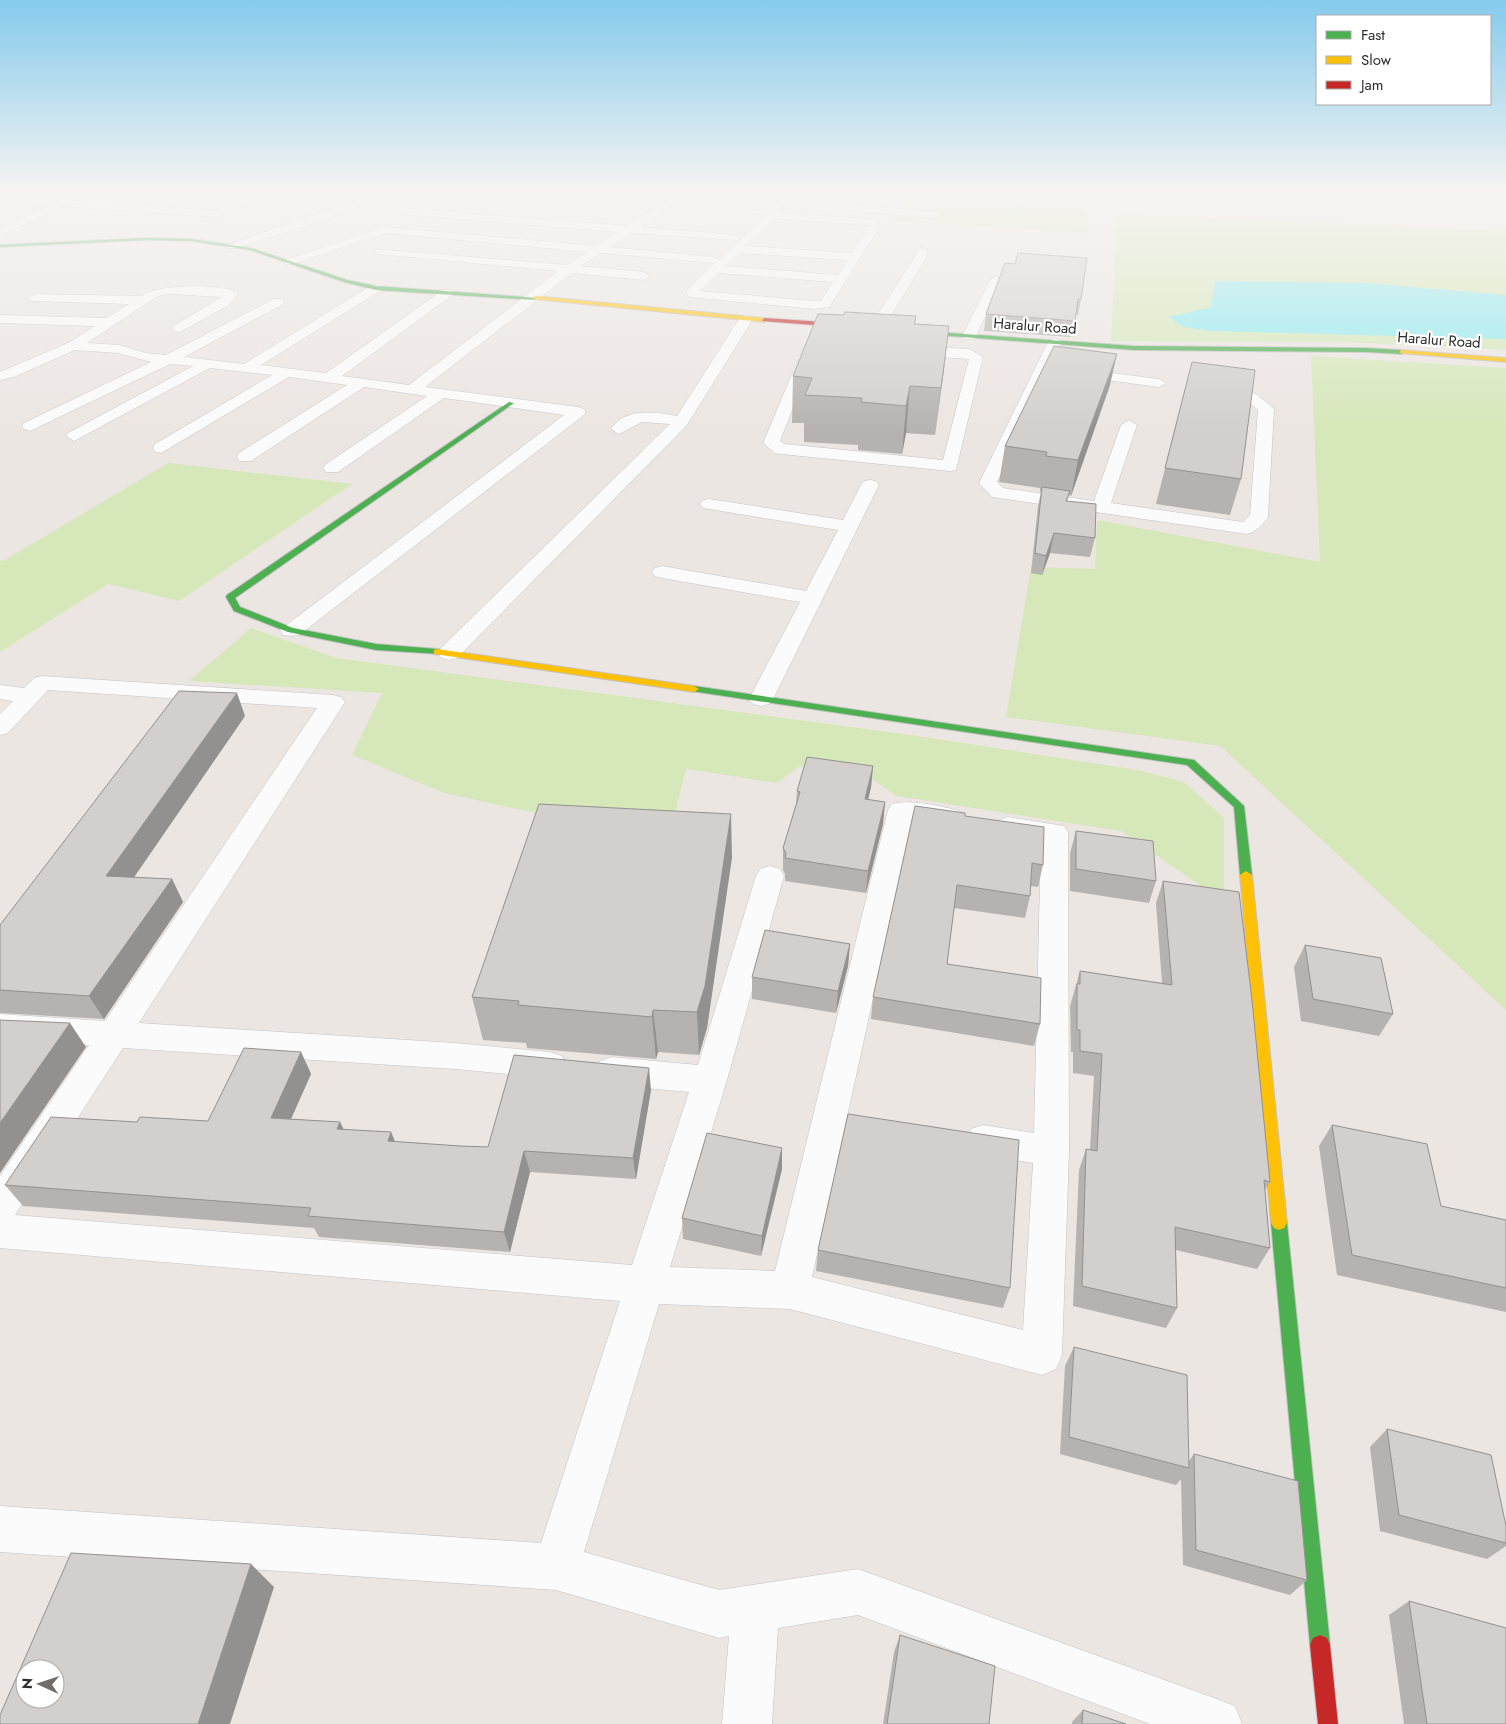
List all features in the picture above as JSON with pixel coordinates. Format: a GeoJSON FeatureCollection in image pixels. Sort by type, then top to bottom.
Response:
{"type":"FeatureCollection","features":[{"type":"Feature","properties":{"kind":"street","name":"Haralur Road"},"geometry":{"type":"LineString","coordinates":[[318,271],[376,288],[533,298],[749,320],[1134,348],[1366,350],[1506,360]]}},
{"type":"Feature","properties":{"kind":"street"},"geometry":{"type":"LineString","coordinates":[[413,389],[566,271]]}},
{"type":"Feature","properties":{"kind":"street"},"geometry":{"type":"LineString","coordinates":[[595,271],[644,276]]}},
{"type":"Feature","properties":{"kind":"street"},"geometry":{"type":"LineString","coordinates":[[708,271],[692,292],[693,294],[820,305],[825,304],[846,271]]}},
{"type":"Feature","properties":{"kind":"street"},"geometry":{"type":"LineString","coordinates":[[777,271],[841,279]]}},
{"type":"Feature","properties":{"kind":"street"},"geometry":{"type":"LineString","coordinates":[[871,348],[876,328],[913,271]]}},
{"type":"Feature","properties":{"kind":"street"},"geometry":{"type":"LineString","coordinates":[[969,336],[996,280]]}},
{"type":"Feature","properties":{"kind":"street"},"geometry":{"type":"LineString","coordinates":[[247,368],[376,288]]}},
{"type":"Feature","properties":{"kind":"street"},"geometry":{"type":"LineString","coordinates":[[0,376],[9,374],[73,346],[154,292],[170,290],[232,294],[225,302],[180,328]]}},
{"type":"Feature","properties":{"kind":"street"},"geometry":{"type":"LineString","coordinates":[[329,378],[447,293]]}},
{"type":"Feature","properties":{"kind":"street"},"geometry":{"type":"LineString","coordinates":[[35,298],[142,300]]}},
{"type":"Feature","properties":{"kind":"street"},"geometry":{"type":"LineString","coordinates":[[728,318],[745,299]]}},
{"type":"Feature","properties":{"kind":"street"},"geometry":{"type":"LineString","coordinates":[[449,653],[681,422],[749,320],[768,301]]}},
{"type":"Feature","properties":{"kind":"street"},"geometry":{"type":"LineString","coordinates":[[30,426],[169,359],[278,302]]}},
{"type":"Feature","properties":{"kind":"street"},"geometry":{"type":"LineString","coordinates":[[0,319],[109,322]]}},
{"type":"Feature","properties":{"kind":"street"},"geometry":{"type":"LineString","coordinates":[[911,350],[918,332]]}},
{"type":"Feature","properties":{"kind":"street"},"geometry":{"type":"LineString","coordinates":[[1055,342],[988,482],[998,493],[1247,528],[1259,517],[1266,410],[1251,398]]}},
{"type":"Feature","properties":{"kind":"street"},"geometry":{"type":"LineString","coordinates":[[818,345],[911,350],[969,353],[976,356],[950,466],[781,450],[771,443],[809,350],[818,345]]}},
{"type":"Feature","properties":{"kind":"street"},"geometry":{"type":"LineString","coordinates":[[73,346],[119,349],[146,357],[288,372],[578,412],[291,630]]}},
{"type":"Feature","properties":{"kind":"street"},"geometry":{"type":"LineString","coordinates":[[74,436],[208,364]]}},
{"type":"Feature","properties":{"kind":"street"},"geometry":{"type":"LineString","coordinates":[[1042,368],[1159,383]]}},
{"type":"Feature","properties":{"kind":"street"},"geometry":{"type":"LineString","coordinates":[[161,448],[288,372]]}},
{"type":"Feature","properties":{"kind":"street"},"geometry":{"type":"LineString","coordinates":[[244,457],[362,382]]}},
{"type":"Feature","properties":{"kind":"street"},"geometry":{"type":"LineString","coordinates":[[332,468],[442,393]]}},
{"type":"Feature","properties":{"kind":"street"},"geometry":{"type":"LineString","coordinates":[[511,403],[230,597],[237,609],[291,630],[376,647],[449,653],[1190,762],[1239,806],[1328,1724]]}},
{"type":"Feature","properties":{"kind":"street"},"geometry":{"type":"LineString","coordinates":[[618,429],[636,417],[647,416],[681,422]]}},
{"type":"Feature","properties":{"kind":"street"},"geometry":{"type":"LineString","coordinates":[[1102,507],[1129,425]]}},
{"type":"Feature","properties":{"kind":"street"},"geometry":{"type":"LineString","coordinates":[[761,699],[870,485]]}},
{"type":"Feature","properties":{"kind":"street"},"geometry":{"type":"LineString","coordinates":[[709,504],[849,526]]}},
{"type":"Feature","properties":{"kind":"street"},"geometry":{"type":"LineString","coordinates":[[662,572],[812,598]]}},
{"type":"Feature","properties":{"kind":"street"},"geometry":{"type":"LineString","coordinates":[[0,728],[42,683],[333,702],[0,1207]]}},
{"type":"Feature","properties":{"kind":"street"},"geometry":{"type":"LineString","coordinates":[[0,692],[30,696]]}},
{"type":"Feature","properties":{"kind":"street"},"geometry":{"type":"LineString","coordinates":[[172,716],[189,693]]}},
{"type":"Feature","properties":{"kind":"street"},"geometry":{"type":"LineString","coordinates":[[0,1231],[646,1285],[790,1290],[1042,1355],[1051,1151],[1055,832],[901,810],[845,1118],[790,1290]]}},
{"type":"Feature","properties":{"kind":"street"},"geometry":{"type":"LineString","coordinates":[[556,1567],[710,1080],[770,876]]}},
{"type":"Feature","properties":{"kind":"street"},"geometry":{"type":"LineString","coordinates":[[0,1027],[113,1036],[455,1056],[710,1080]]}},
{"type":"Feature","properties":{"kind":"street"},"geometry":{"type":"LineString","coordinates":[[955,1136],[1051,1151]]}},
{"type":"Feature","properties":{"kind":"street"},"geometry":{"type":"LineString","coordinates":[[0,1529],[556,1567],[719,1614],[858,1592],[1217,1724]]}},
{"type":"Feature","properties":{"kind":"street"},"geometry":{"type":"LineString","coordinates":[[747,1724],[755,1609]]}},
{"type":"Feature","properties":{"kind":"green space"},"geometry":{"type":"Polygon","coordinates":[[[1114,271],[1506,271],[1506,350],[1346,342],[1111,341],[1114,271]]]}},
{"type":"Feature","properties":{"kind":"green space"},"geometry":{"type":"Polygon","coordinates":[[[1311,356],[1506,368],[1506,1010],[1220,746],[1006,717],[1031,567],[1095,569],[1097,520],[1320,562],[1311,356]]]}},
{"type":"Feature","properties":{"kind":"green space"},"geometry":{"type":"Polygon","coordinates":[[[168,463],[352,484],[179,601],[108,584],[0,652],[0,560],[3,561],[168,463]]]}},
{"type":"Feature","properties":{"kind":"green space"},"geometry":{"type":"Polygon","coordinates":[[[251,628],[336,658],[911,735],[1138,770],[1184,782],[1224,818],[1224,902],[1121,831],[896,796],[872,779],[800,766],[777,783],[686,769],[668,842],[444,793],[352,755],[382,693],[189,681],[251,628]]]}},
{"type":"Feature","properties":{"kind":"water"},"geometry":{"type":"Polygon","coordinates":[[[1215,281],[1366,283],[1506,295],[1506,339],[1210,331],[1183,327],[1169,317],[1211,307],[1215,281]]]}},
{"type":"Feature","properties":{"kind":"building"},"geometry":{"type":"Polygon","coordinates":[[[1002,271],[1085,271],[1081,299],[1078,299],[1075,321],[986,314],[1002,271]]]}},
{"type":"Feature","properties":{"kind":"building"},"geometry":{"type":"Polygon","coordinates":[[[845,312],[916,316],[914,324],[949,326],[941,388],[910,386],[906,406],[861,402],[862,398],[805,395],[812,378],[793,376],[818,314],[844,315],[845,312]]]}},
{"type":"Feature","properties":{"kind":"building"},"geometry":{"type":"Polygon","coordinates":[[[1054,346],[1117,354],[1078,460],[1046,456],[1047,452],[1005,446],[1054,346]]]}},
{"type":"Feature","properties":{"kind":"building"},"geometry":{"type":"Polygon","coordinates":[[[1192,362],[1255,370],[1241,479],[1165,468],[1192,362]]]}},
{"type":"Feature","properties":{"kind":"building"},"geometry":{"type":"Polygon","coordinates":[[[1042,487],[1070,491],[1066,501],[1096,504],[1095,538],[1054,533],[1046,556],[1035,553],[1042,487]]]}},
{"type":"Feature","properties":{"kind":"building"},"geometry":{"type":"Polygon","coordinates":[[[179,691],[237,693],[106,876],[172,879],[89,996],[0,990],[0,925],[179,691]]]}},
{"type":"Feature","properties":{"kind":"building"},"geometry":{"type":"Polygon","coordinates":[[[807,757],[873,766],[865,799],[885,802],[868,871],[785,858],[786,853],[783,848],[800,792],[797,791],[807,757]]]}},
{"type":"Feature","properties":{"kind":"building"},"geometry":{"type":"Polygon","coordinates":[[[539,804],[731,814],[705,986],[697,1012],[653,1010],[652,1017],[518,1005],[519,1001],[472,997],[539,804]]]}},
{"type":"Feature","properties":{"kind":"building"},"geometry":{"type":"Polygon","coordinates":[[[915,806],[965,813],[965,816],[1044,827],[1043,865],[1032,863],[1030,896],[957,885],[947,964],[1041,978],[1040,1024],[873,997],[915,806]]]}},
{"type":"Feature","properties":{"kind":"building"},"geometry":{"type":"Polygon","coordinates":[[[1076,831],[1153,841],[1156,881],[1076,869],[1076,831]]]}},
{"type":"Feature","properties":{"kind":"building"},"geometry":{"type":"Polygon","coordinates":[[[1163,881],[1239,892],[1270,1182],[1264,1180],[1270,1248],[1175,1227],[1177,1308],[1082,1286],[1086,1149],[1097,1151],[1102,1054],[1080,1051],[1080,1030],[1077,1030],[1077,984],[1080,984],[1080,971],[1172,985],[1163,881]]]}},
{"type":"Feature","properties":{"kind":"building"},"geometry":{"type":"Polygon","coordinates":[[[765,930],[850,944],[838,991],[752,977],[765,930]]]}},
{"type":"Feature","properties":{"kind":"building"},"geometry":{"type":"Polygon","coordinates":[[[1305,945],[1381,958],[1393,1014],[1313,999],[1305,945]]]}},
{"type":"Feature","properties":{"kind":"building"},"geometry":{"type":"Polygon","coordinates":[[[0,1020],[70,1023],[0,1123],[0,1020]]]}},
{"type":"Feature","properties":{"kind":"building"},"geometry":{"type":"Polygon","coordinates":[[[244,1048],[301,1052],[271,1118],[340,1122],[337,1129],[391,1132],[388,1141],[460,1146],[488,1147],[514,1055],[649,1068],[633,1158],[524,1151],[504,1232],[308,1216],[311,1208],[5,1185],[51,1117],[137,1122],[140,1117],[208,1121],[244,1048]]]}},
{"type":"Feature","properties":{"kind":"building"},"geometry":{"type":"Polygon","coordinates":[[[848,1114],[1019,1140],[1010,1288],[818,1250],[848,1114]]]}},
{"type":"Feature","properties":{"kind":"building"},"geometry":{"type":"Polygon","coordinates":[[[1332,1125],[1427,1144],[1441,1206],[1506,1220],[1506,1288],[1352,1255],[1332,1125]]]}},
{"type":"Feature","properties":{"kind":"building"},"geometry":{"type":"Polygon","coordinates":[[[707,1133],[782,1148],[762,1236],[682,1218],[707,1133]]]}},
{"type":"Feature","properties":{"kind":"building"},"geometry":{"type":"Polygon","coordinates":[[[1074,1347],[1187,1375],[1189,1468],[1069,1437],[1074,1347]]]}},
{"type":"Feature","properties":{"kind":"building"},"geometry":{"type":"Polygon","coordinates":[[[1387,1429],[1491,1455],[1506,1526],[1506,1543],[1399,1515],[1387,1429]]]}},
{"type":"Feature","properties":{"kind":"building"},"geometry":{"type":"Polygon","coordinates":[[[1194,1454],[1298,1481],[1307,1580],[1196,1550],[1194,1454]]]}},
{"type":"Feature","properties":{"kind":"building"},"geometry":{"type":"Polygon","coordinates":[[[71,1553],[251,1564],[198,1724],[0,1724],[0,1715],[15,1681],[15,1709],[65,1709],[65,1659],[25,1659],[71,1553]]]}},
{"type":"Feature","properties":{"kind":"building"},"geometry":{"type":"Polygon","coordinates":[[[1409,1601],[1506,1628],[1506,1724],[1427,1724],[1409,1601]]]}},
{"type":"Feature","properties":{"kind":"building"},"geometry":{"type":"Polygon","coordinates":[[[900,1635],[995,1666],[989,1724],[887,1724],[900,1635]]]}},
{"type":"Feature","properties":{"kind":"building"},"geometry":{"type":"Polygon","coordinates":[[[1083,1710],[1126,1724],[1082,1724],[1083,1710]]]}},
{"type":"Feature","properties":{"kind":"traffic: fast"},"geometry":{"type":"LineString","coordinates":[[318,271],[376,288],[535,298]]}},
{"type":"Feature","properties":{"kind":"traffic: fast"},"geometry":{"type":"LineString","coordinates":[[910,331],[1134,348],[1401,352]]}},
{"type":"Feature","properties":{"kind":"traffic: fast"},"geometry":{"type":"LineString","coordinates":[[437,652],[376,647],[291,630],[237,609],[230,597],[511,403]]}},
{"type":"Feature","properties":{"kind":"traffic: fast"},"geometry":{"type":"LineString","coordinates":[[694,689],[1190,762],[1239,806],[1246,875]]}},
{"type":"Feature","properties":{"kind":"traffic: fast"},"geometry":{"type":"LineString","coordinates":[[1279,1223],[1320,1645]]}},
{"type":"Feature","properties":{"kind":"traffic: slow"},"geometry":{"type":"LineString","coordinates":[[535,298],[764,320]]}},
{"type":"Feature","properties":{"kind":"traffic: slow"},"geometry":{"type":"LineString","coordinates":[[1401,352],[1506,360]]}},
{"type":"Feature","properties":{"kind":"traffic: slow"},"geometry":{"type":"LineString","coordinates":[[437,652],[694,689]]}},
{"type":"Feature","properties":{"kind":"traffic: slow"},"geometry":{"type":"LineString","coordinates":[[1246,875],[1279,1223]]}},
{"type":"Feature","properties":{"kind":"traffic: jam"},"geometry":{"type":"LineString","coordinates":[[764,320],[853,326]]}},
{"type":"Feature","properties":{"kind":"traffic: jam"},"geometry":{"type":"LineString","coordinates":[[1320,1645],[1328,1724]]}}]}
